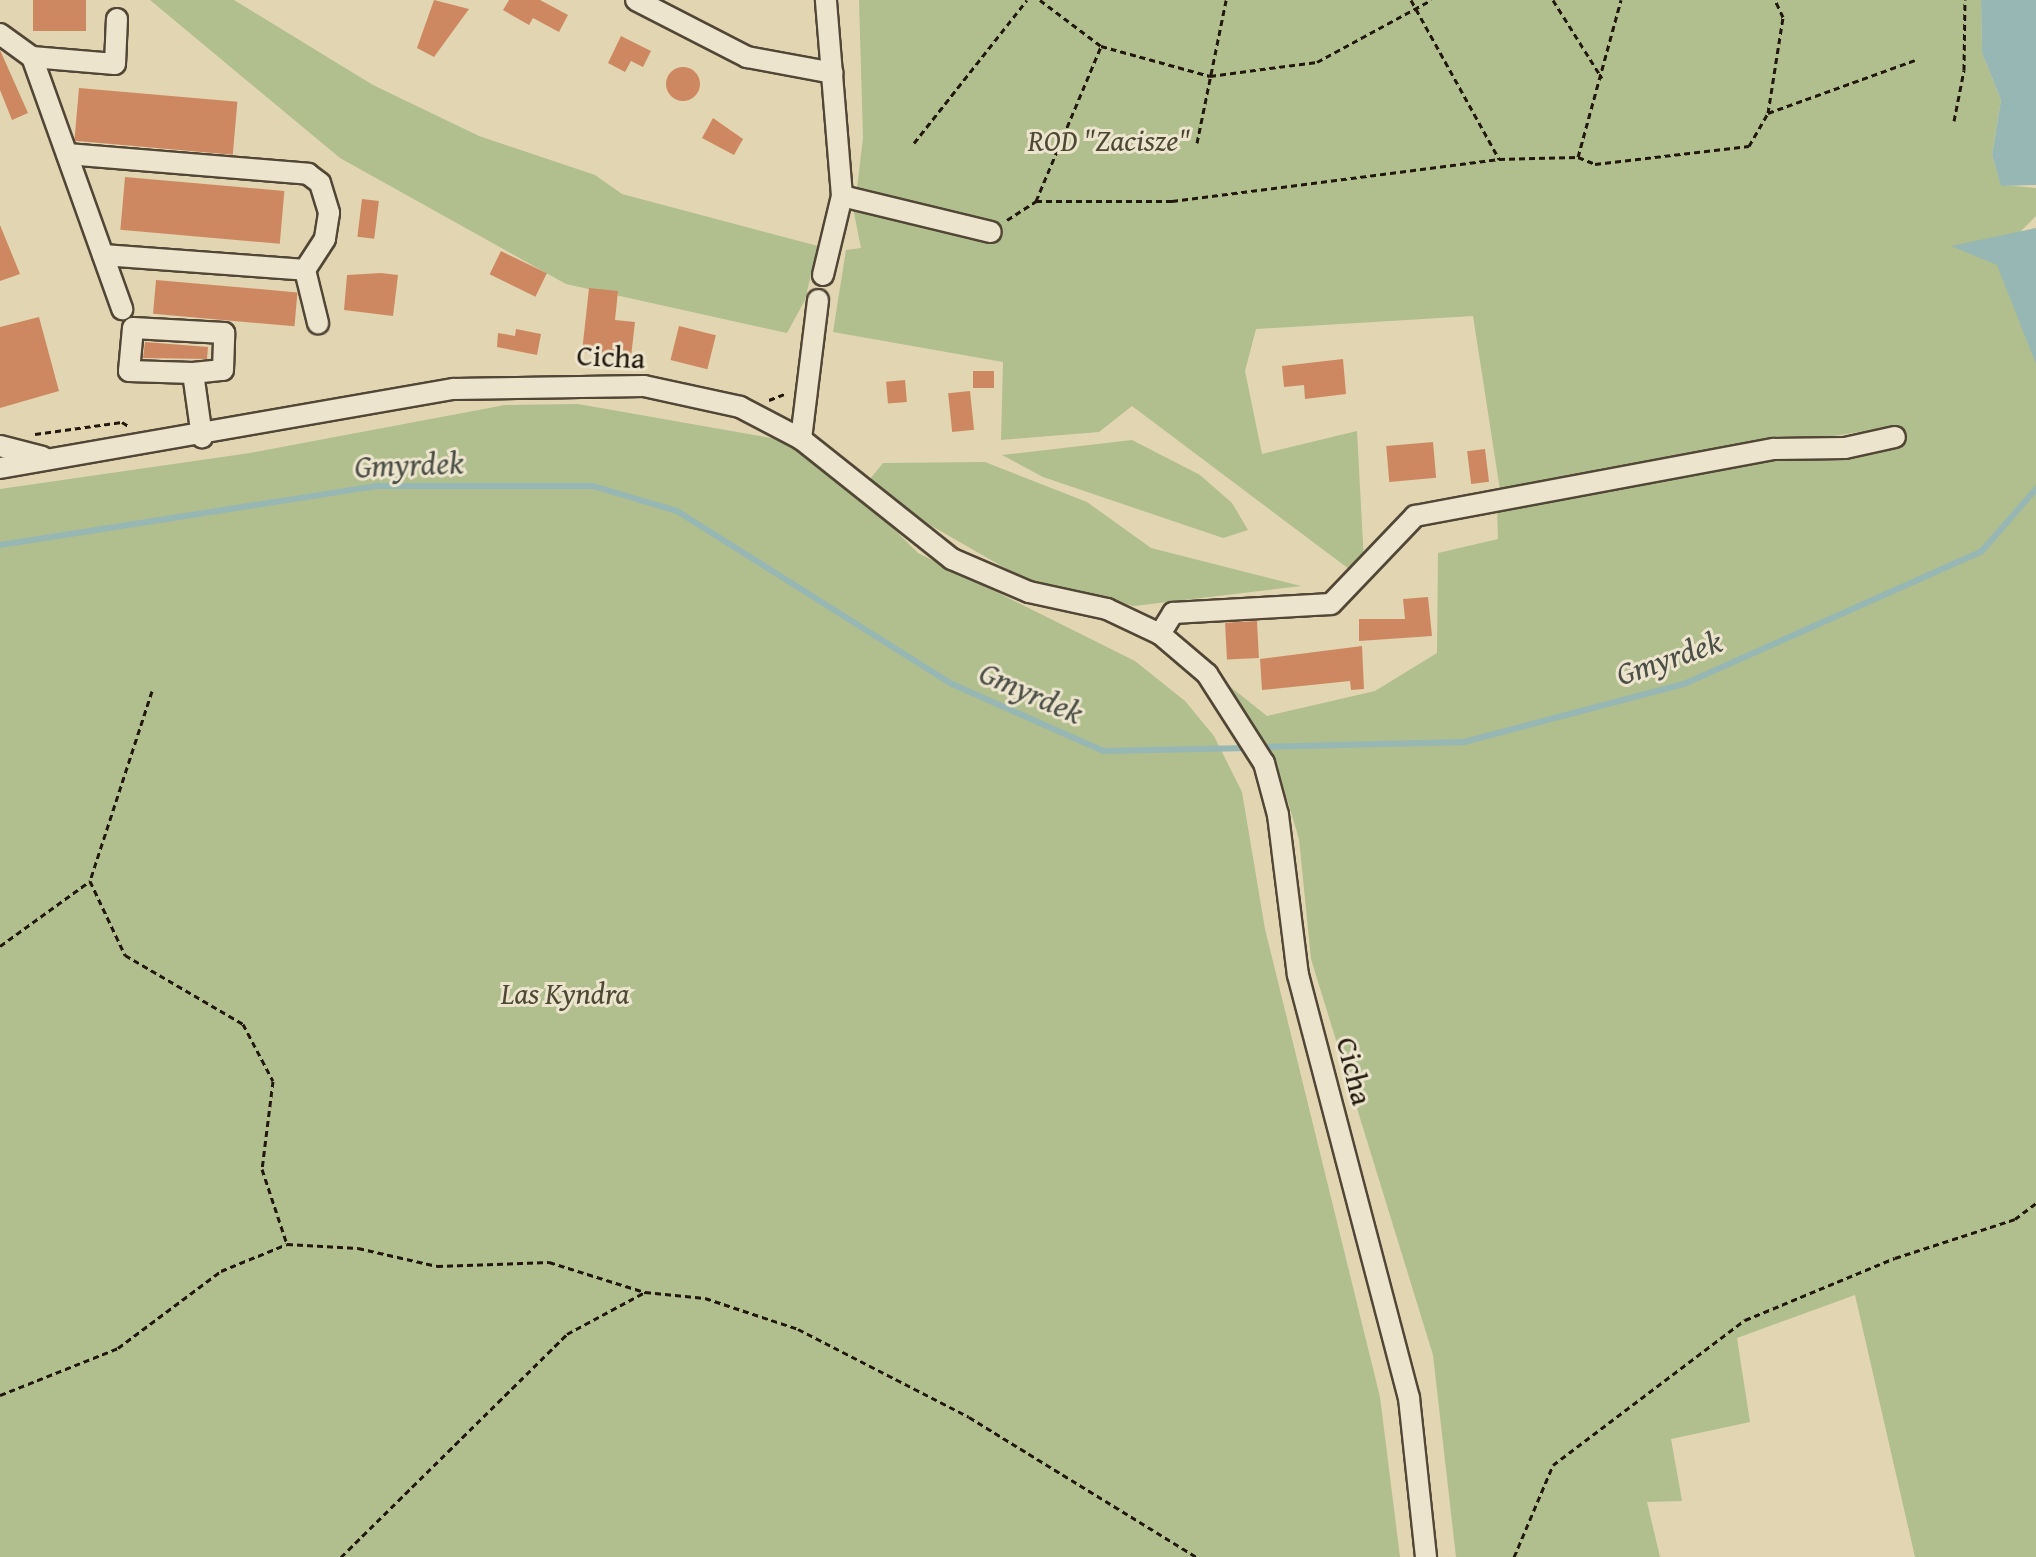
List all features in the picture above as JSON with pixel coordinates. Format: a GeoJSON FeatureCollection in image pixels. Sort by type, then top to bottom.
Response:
{"type":"FeatureCollection","features":[{"type":"Feature","properties":{"kind":"street"},"geometry":{"type":"LineString","coordinates":[[636,0],[747,57],[833,73]]}},
{"type":"Feature","properties":{"kind":"street"},"geometry":{"type":"LineString","coordinates":[[823,275],[842,196],[826,0]]}},
{"type":"Feature","properties":{"kind":"street"},"geometry":{"type":"LineString","coordinates":[[0,34],[32,57],[115,64],[117,19]]}},
{"type":"Feature","properties":{"kind":"street"},"geometry":{"type":"LineString","coordinates":[[32,57],[122,309]]}},
{"type":"Feature","properties":{"kind":"street"},"geometry":{"type":"LineString","coordinates":[[67,154],[308,174],[320,183],[329,213],[325,239],[305,270],[318,323]]}},
{"type":"Feature","properties":{"kind":"street"},"geometry":{"type":"LineString","coordinates":[[842,196],[991,232]]}},
{"type":"Feature","properties":{"kind":"street"},"geometry":{"type":"LineString","coordinates":[[103,255],[305,270]]}},
{"type":"Feature","properties":{"kind":"street"},"geometry":{"type":"LineString","coordinates":[[801,439],[818,300]]}},
{"type":"Feature","properties":{"kind":"street"},"geometry":{"type":"LineString","coordinates":[[133,328],[224,333],[223,370],[193,373],[129,371],[133,328]]}},
{"type":"Feature","properties":{"kind":"street"},"geometry":{"type":"LineString","coordinates":[[193,373],[202,437]]}},
{"type":"Feature","properties":{"kind":"street","name":"Cicha"},"geometry":{"type":"LineString","coordinates":[[0,468],[202,437],[454,389],[542,384],[644,386],[740,407],[801,439],[952,559],[1029,592],[1107,609],[1160,634],[1207,674],[1250,737],[1262,761],[1278,815],[1298,975],[1409,1398],[1426,1557]]}},
{"type":"Feature","properties":{"kind":"street"},"geometry":{"type":"LineString","coordinates":[[1160,634],[1173,613],[1331,604],[1415,516],[1774,449],[1845,448],[1895,437]]}},
{"type":"Feature","properties":{"kind":"street"},"geometry":{"type":"LineString","coordinates":[[0,446],[55,460]]}},
{"type":"Feature","properties":{"kind":"path"},"geometry":{"type":"LineString","coordinates":[[914,143],[1027,0]]}},
{"type":"Feature","properties":{"kind":"path"},"geometry":{"type":"LineString","coordinates":[[1040,0],[1101,46],[1210,76],[1317,62],[1431,0]]}},
{"type":"Feature","properties":{"kind":"path"},"geometry":{"type":"LineString","coordinates":[[1197,143],[1226,0]]}},
{"type":"Feature","properties":{"kind":"path"},"geometry":{"type":"LineString","coordinates":[[1411,0],[1499,159]]}},
{"type":"Feature","properties":{"kind":"path"},"geometry":{"type":"LineString","coordinates":[[1553,0],[1603,79]]}},
{"type":"Feature","properties":{"kind":"path"},"geometry":{"type":"LineString","coordinates":[[1578,157],[1603,79],[1621,0]]}},
{"type":"Feature","properties":{"kind":"path"},"geometry":{"type":"LineString","coordinates":[[1036,201],[1172,201],[1499,159],[1578,157],[1595,164],[1749,146],[1768,113],[1783,17],[1775,0]]}},
{"type":"Feature","properties":{"kind":"path"},"geometry":{"type":"LineString","coordinates":[[1954,121],[1964,70],[1965,0]]}},
{"type":"Feature","properties":{"kind":"path"},"geometry":{"type":"LineString","coordinates":[[991,232],[1036,201],[1101,46]]}},
{"type":"Feature","properties":{"kind":"path"},"geometry":{"type":"LineString","coordinates":[[1768,113],[1915,60]]}},
{"type":"Feature","properties":{"kind":"path"},"geometry":{"type":"LineString","coordinates":[[0,946],[90,881],[152,691]]}},
{"type":"Feature","properties":{"kind":"path"},"geometry":{"type":"LineString","coordinates":[[90,881],[125,955],[243,1024],[273,1081],[262,1169],[287,1244]]}},
{"type":"Feature","properties":{"kind":"path"},"geometry":{"type":"LineString","coordinates":[[1514,1557],[1553,1465],[1745,1320],[1895,1258],[2015,1219],[2036,1203]]}},
{"type":"Feature","properties":{"kind":"path"},"geometry":{"type":"LineString","coordinates":[[0,1395],[118,1348],[221,1271],[287,1244],[358,1248],[437,1266],[549,1262],[645,1292],[705,1298],[798,1329],[969,1417],[1197,1557]]}},
{"type":"Feature","properties":{"kind":"path"},"geometry":{"type":"LineString","coordinates":[[341,1557],[567,1334],[645,1292]]}},
{"type":"Feature","properties":{"kind":"green space"},"geometry":{"type":"Polygon","coordinates":[[[150,0],[234,0],[373,85],[479,136],[595,175],[622,194],[818,246],[805,300],[787,333],[566,284],[340,158],[150,0]]]}},
{"type":"Feature","properties":{"kind":"green space","name":"ROD \"Zacisze\""},"geometry":{"type":"Polygon","coordinates":[[[859,0],[1981,0],[1982,53],[2001,100],[1992,155],[2001,185],[2036,188],[2036,216],[1997,255],[2036,335],[2036,1557],[1915,1557],[1855,1295],[1737,1338],[1750,1422],[1671,1439],[1682,1501],[1647,1502],[1660,1557],[1456,1557],[1433,1355],[1311,959],[1299,839],[1288,802],[1249,722],[1213,673],[1267,716],[1375,691],[1437,653],[1438,553],[1498,539],[1497,506],[1772,458],[1886,449],[1889,427],[1500,490],[1473,316],[1256,329],[1245,371],[1262,454],[1357,431],[1365,581],[1132,406],[1099,432],[1001,440],[1003,362],[833,332],[846,250],[861,248],[854,213],[863,138],[859,0]]]}},
{"type":"Feature","properties":{"kind":"green space","name":"Las Kyndra"},"geometry":{"type":"Polygon","coordinates":[[[578,404],[788,441],[860,495],[918,553],[1135,661],[1185,701],[1214,736],[1242,792],[1265,929],[1380,1397],[1400,1557],[0,1557],[0,489],[250,453],[505,405],[578,404]]]}},
{"type":"Feature","properties":{"kind":"green space"},"geometry":{"type":"Polygon","coordinates":[[[1132,440],[1200,475],[1232,503],[1248,530],[1223,538],[1043,477],[1002,455],[1132,440]]]}},
{"type":"Feature","properties":{"kind":"green space"},"geometry":{"type":"Polygon","coordinates":[[[985,462],[1087,502],[1151,548],[1301,586],[1134,606],[1026,580],[930,525],[870,479],[883,463],[985,462]]]}},
{"type":"Feature","properties":{"kind":"water"},"geometry":{"type":"Polygon","coordinates":[[[1981,0],[2036,0],[2036,185],[2001,186],[1992,155],[2001,100],[1982,53],[1981,0]]]}},
{"type":"Feature","properties":{"kind":"water"},"geometry":{"type":"Polygon","coordinates":[[[2036,228],[2036,364],[1997,265],[1951,246],[2036,228]]]}},
{"type":"Feature","properties":{"kind":"building"},"geometry":{"type":"Polygon","coordinates":[[[33,0],[86,0],[86,31],[33,31],[33,0]]]}},
{"type":"Feature","properties":{"kind":"building"},"geometry":{"type":"Polygon","coordinates":[[[434,0],[469,9],[434,57],[417,48],[434,0]]]}},
{"type":"Feature","properties":{"kind":"building"},"geometry":{"type":"Polygon","coordinates":[[[509,0],[540,0],[568,15],[559,32],[533,18],[529,25],[503,10],[509,0]]]}},
{"type":"Feature","properties":{"kind":"building"},"geometry":{"type":"Polygon","coordinates":[[[621,36],[651,51],[643,67],[631,61],[625,72],[608,63],[621,36]]]}},
{"type":"Feature","properties":{"kind":"building"},"geometry":{"type":"Polygon","coordinates":[[[0,50],[28,113],[12,120],[0,90],[0,50]]]}},
{"type":"Feature","properties":{"kind":"building"},"geometry":{"type":"Polygon","coordinates":[[[683,67],[695,72],[700,84],[695,96],[683,101],[671,96],[666,84],[671,72],[683,67]]]}},
{"type":"Feature","properties":{"kind":"building"},"geometry":{"type":"Polygon","coordinates":[[[79,88],[237,102],[233,155],[74,141],[79,88]]]}},
{"type":"Feature","properties":{"kind":"building"},"geometry":{"type":"Polygon","coordinates":[[[713,118],[743,139],[734,155],[702,138],[713,118]]]}},
{"type":"Feature","properties":{"kind":"building"},"geometry":{"type":"Polygon","coordinates":[[[125,177],[284,191],[280,244],[120,230],[125,177]]]}},
{"type":"Feature","properties":{"kind":"building"},"geometry":{"type":"Polygon","coordinates":[[[362,199],[379,201],[374,239],[357,237],[362,199]]]}},
{"type":"Feature","properties":{"kind":"building"},"geometry":{"type":"Polygon","coordinates":[[[0,225],[20,274],[0,281],[0,225]]]}},
{"type":"Feature","properties":{"kind":"building"},"geometry":{"type":"Polygon","coordinates":[[[501,251],[547,273],[535,297],[490,274],[501,251]]]}},
{"type":"Feature","properties":{"kind":"building"},"geometry":{"type":"Polygon","coordinates":[[[347,275],[398,275],[393,316],[344,310],[347,275]]]}},
{"type":"Feature","properties":{"kind":"building"},"geometry":{"type":"Polygon","coordinates":[[[156,280],[297,292],[294,326],[153,314],[156,280]]]}},
{"type":"Feature","properties":{"kind":"building"},"geometry":{"type":"Polygon","coordinates":[[[589,288],[618,291],[615,320],[635,322],[631,357],[582,352],[589,288]]]}},
{"type":"Feature","properties":{"kind":"building"},"geometry":{"type":"Polygon","coordinates":[[[39,317],[59,391],[0,408],[0,327],[39,317]]]}},
{"type":"Feature","properties":{"kind":"building"},"geometry":{"type":"Polygon","coordinates":[[[679,326],[716,335],[707,369],[671,360],[679,326]]]}},
{"type":"Feature","properties":{"kind":"building"},"geometry":{"type":"Polygon","coordinates":[[[516,329],[541,334],[537,355],[497,347],[498,333],[515,336],[516,329]]]}},
{"type":"Feature","properties":{"kind":"building"},"geometry":{"type":"Polygon","coordinates":[[[145,342],[208,347],[207,359],[143,358],[145,342]]]}},
{"type":"Feature","properties":{"kind":"building"},"geometry":{"type":"Polygon","coordinates":[[[1343,359],[1346,394],[1305,399],[1304,385],[1284,387],[1282,366],[1343,359]]]}},
{"type":"Feature","properties":{"kind":"building"},"geometry":{"type":"Polygon","coordinates":[[[973,371],[994,371],[994,388],[973,388],[973,371]]]}},
{"type":"Feature","properties":{"kind":"building"},"geometry":{"type":"Polygon","coordinates":[[[905,380],[907,402],[888,404],[886,382],[905,380]]]}},
{"type":"Feature","properties":{"kind":"building"},"geometry":{"type":"Polygon","coordinates":[[[970,391],[974,430],[952,432],[948,393],[970,391]]]}},
{"type":"Feature","properties":{"kind":"building"},"geometry":{"type":"Polygon","coordinates":[[[1433,442],[1436,478],[1389,482],[1386,446],[1433,442]]]}},
{"type":"Feature","properties":{"kind":"building"},"geometry":{"type":"Polygon","coordinates":[[[1485,449],[1489,482],[1471,484],[1467,451],[1485,449]]]}},
{"type":"Feature","properties":{"kind":"building"},"geometry":{"type":"Polygon","coordinates":[[[1428,597],[1432,636],[1359,641],[1359,619],[1405,619],[1403,599],[1428,597]]]}},
{"type":"Feature","properties":{"kind":"building"},"geometry":{"type":"Polygon","coordinates":[[[1257,621],[1259,658],[1227,660],[1225,623],[1257,621]]]}},
{"type":"Feature","properties":{"kind":"building"},"geometry":{"type":"Polygon","coordinates":[[[1362,646],[1364,689],[1351,690],[1350,681],[1262,690],[1260,659],[1362,646]]]}},
{"type":"Feature","properties":{"kind":"waterway","name":"Gmyrdek"},"geometry":{"type":"LineString","coordinates":[[0,545],[377,486],[593,486],[677,511],[952,684],[1103,751],[1249,748]]}},
{"type":"Feature","properties":{"kind":"waterway","name":"Gmyrdek"},"geometry":{"type":"LineString","coordinates":[[1260,747],[1464,742],[1684,684],[1981,552],[2036,489]]}}]}
